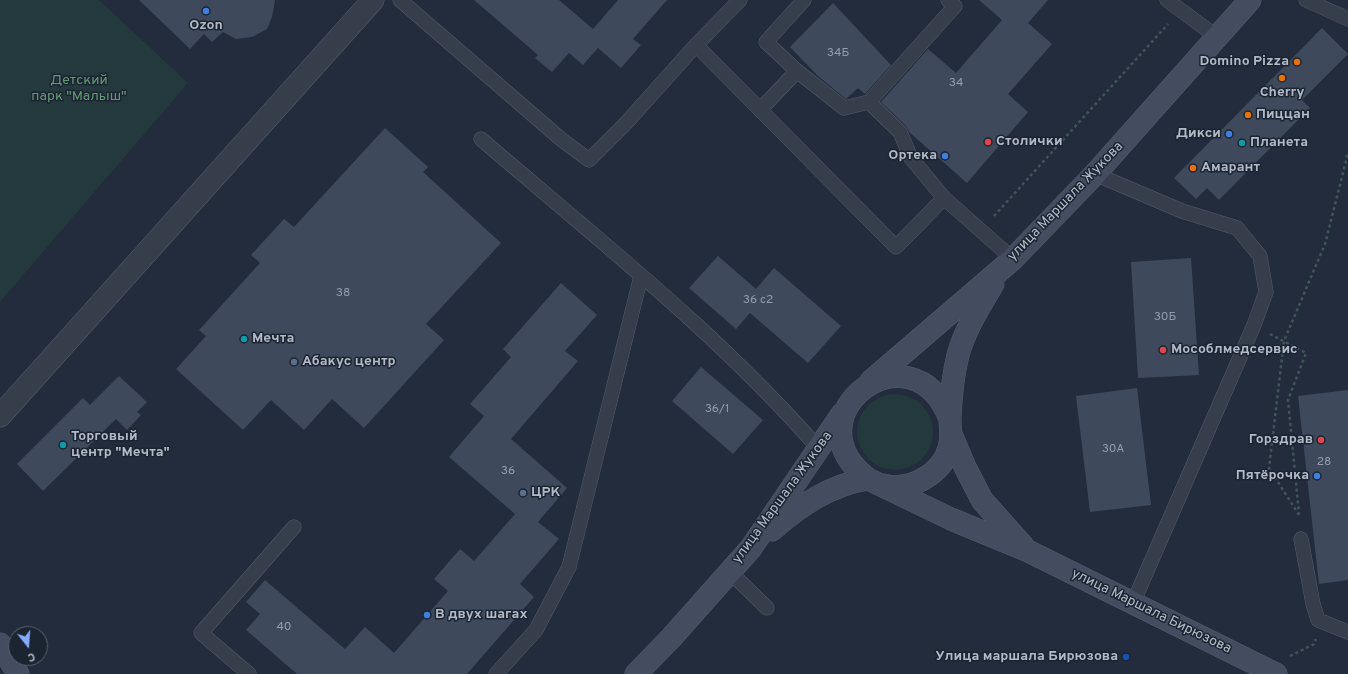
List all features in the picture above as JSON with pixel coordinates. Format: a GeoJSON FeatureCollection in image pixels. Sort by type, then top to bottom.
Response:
{"type":"FeatureCollection","features":[{"type":"Feature","properties":{"kind":"street"},"geometry":{"type":"LineString","coordinates":[[0,416],[373,0]]}},
{"type":"Feature","properties":{"kind":"street","name":"улица Маршала Жукова"},"geometry":{"type":"LineString","coordinates":[[866,386],[1007,264],[1095,174],[1250,0]]}},
{"type":"Feature","properties":{"kind":"street"},"geometry":{"type":"LineString","coordinates":[[1007,264],[972,321],[959,353],[952,387],[951,427],[949,449],[942,462],[926,478],[905,486],[890,486],[872,481],[858,471],[849,460],[841,435],[842,421],[846,408],[855,396],[866,386],[880,379],[894,376],[909,378],[923,384],[935,393],[944,405],[951,427],[965,467],[982,500],[1026,550]]}},
{"type":"Feature","properties":{"kind":"street","name":"улица Маршала Жукова"},"geometry":{"type":"LineString","coordinates":[[636,674],[671,638],[751,548],[846,408]]}},
{"type":"Feature","properties":{"kind":"street"},"geometry":{"type":"LineString","coordinates":[[751,548],[792,513],[815,497],[835,488],[872,481]]}},
{"type":"Feature","properties":{"kind":"street","name":"улица Маршала Бирюзова"},"geometry":{"type":"LineString","coordinates":[[872,481],[952,519],[1026,550],[1276,674]]}},
{"type":"Feature","properties":{"kind":"street"},"geometry":{"type":"LineString","coordinates":[[0,644],[18,674]]}},
{"type":"Feature","properties":{"kind":"lane"},"geometry":{"type":"LineString","coordinates":[[400,0],[562,140],[589,160],[627,122],[696,45],[740,0]]}},
{"type":"Feature","properties":{"kind":"lane"},"geometry":{"type":"LineString","coordinates":[[804,0],[766,42],[797,71],[844,108],[869,102],[955,6],[948,0]]}},
{"type":"Feature","properties":{"kind":"lane"},"geometry":{"type":"LineString","coordinates":[[1167,0],[1217,37]]}},
{"type":"Feature","properties":{"kind":"lane"},"geometry":{"type":"LineString","coordinates":[[1306,0],[1348,19]]}},
{"type":"Feature","properties":{"kind":"lane"},"geometry":{"type":"LineString","coordinates":[[696,45],[896,247],[944,198]]}},
{"type":"Feature","properties":{"kind":"lane"},"geometry":{"type":"LineString","coordinates":[[760,110],[797,71]]}},
{"type":"Feature","properties":{"kind":"lane"},"geometry":{"type":"LineString","coordinates":[[869,102],[900,132],[911,158],[944,198],[981,230],[1007,264]]}},
{"type":"Feature","properties":{"kind":"lane"},"geometry":{"type":"LineString","coordinates":[[481,139],[641,276],[713,341],[776,401],[819,449]]}},
{"type":"Feature","properties":{"kind":"lane"},"geometry":{"type":"LineString","coordinates":[[1095,174],[1182,211],[1237,228],[1260,256],[1266,292],[1254,325],[1133,602]]}},
{"type":"Feature","properties":{"kind":"lane"},"geometry":{"type":"LineString","coordinates":[[496,674],[536,630],[569,567],[641,276]]}},
{"type":"Feature","properties":{"kind":"lane"},"geometry":{"type":"LineString","coordinates":[[249,674],[201,633],[294,527]]}},
{"type":"Feature","properties":{"kind":"lane"},"geometry":{"type":"LineString","coordinates":[[1301,539],[1313,604],[1318,620],[1348,632]]}},
{"type":"Feature","properties":{"kind":"lane"},"geometry":{"type":"LineString","coordinates":[[730,572],[767,608]]}},
{"type":"Feature","properties":{"kind":"path"},"geometry":{"type":"LineString","coordinates":[[981,230],[1180,10]]}},
{"type":"Feature","properties":{"kind":"path"},"geometry":{"type":"LineString","coordinates":[[1299,515],[1269,468],[1284,341],[1325,244],[1348,153]]}},
{"type":"Feature","properties":{"kind":"path"},"geometry":{"type":"LineString","coordinates":[[1254,325],[1306,353],[1288,400],[1301,539]]}},
{"type":"Feature","properties":{"kind":"green space","name":"Детский парк \"Малыш\""},"geometry":{"type":"Polygon","coordinates":[[[0,0],[99,0],[188,83],[0,302],[0,0]]]}},
{"type":"Feature","properties":{"kind":"green space"},"geometry":{"type":"Polygon","coordinates":[[[888,394],[902,394],[916,400],[927,411],[933,425],[933,439],[930,447],[922,459],[916,464],[902,470],[888,470],[874,464],[863,453],[857,439],[857,425],[863,411],[874,400],[888,394]]]}},
{"type":"Feature","properties":{"kind":"building"},"geometry":{"type":"Polygon","coordinates":[[[139,0],[275,0],[272,17],[267,29],[252,37],[236,39],[223,32],[212,42],[204,34],[190,49],[139,0]]]}},
{"type":"Feature","properties":{"kind":"building"},"geometry":{"type":"Polygon","coordinates":[[[474,0],[559,0],[593,29],[618,0],[667,0],[633,39],[641,45],[621,68],[598,48],[583,65],[569,53],[552,72],[535,58],[538,55],[474,0]]]}},
{"type":"Feature","properties":{"kind":"building"},"geometry":{"type":"Polygon","coordinates":[[[979,0],[1048,0],[1028,23],[1052,44],[1008,94],[1028,112],[967,183],[909,132],[906,126],[881,102],[928,49],[956,73],[1002,20],[979,0]]]}},
{"type":"Feature","properties":{"kind":"building"},"geometry":{"type":"Polygon","coordinates":[[[833,3],[891,65],[865,94],[858,88],[846,99],[818,76],[790,47],[833,3]]]}},
{"type":"Feature","properties":{"kind":"building","name":"Планета"},"geometry":{"type":"Polygon","coordinates":[[[1322,28],[1348,54],[1302,100],[1310,108],[1219,200],[1207,188],[1196,199],[1174,178],[1322,28]]]}},
{"type":"Feature","properties":{"kind":"building"},"geometry":{"type":"Polygon","coordinates":[[[385,128],[428,167],[423,172],[501,243],[426,324],[444,340],[364,428],[332,399],[304,430],[271,400],[243,430],[176,369],[206,336],[199,330],[260,263],[251,255],[284,219],[294,227],[385,128]]]}},
{"type":"Feature","properties":{"kind":"building"},"geometry":{"type":"Polygon","coordinates":[[[718,256],[756,289],[774,268],[841,326],[808,363],[750,313],[736,329],[689,288],[718,256]]]}},
{"type":"Feature","properties":{"kind":"building"},"geometry":{"type":"Polygon","coordinates":[[[1191,258],[1199,375],[1138,378],[1131,262],[1191,258]]]}},
{"type":"Feature","properties":{"kind":"building"},"geometry":{"type":"Polygon","coordinates":[[[561,283],[597,315],[565,351],[578,361],[511,439],[567,488],[538,522],[559,539],[520,584],[534,597],[467,674],[297,674],[246,630],[260,614],[246,602],[265,580],[345,649],[365,627],[394,653],[448,591],[434,579],[460,549],[474,561],[515,514],[449,457],[484,416],[470,404],[511,357],[503,349],[561,283]]]}},
{"type":"Feature","properties":{"kind":"building"},"geometry":{"type":"Polygon","coordinates":[[[701,367],[763,420],[733,454],[672,401],[701,367]]]}},
{"type":"Feature","properties":{"kind":"building","name":"Торговый центр \"Мечта\""},"geometry":{"type":"Polygon","coordinates":[[[119,376],[147,402],[137,412],[141,415],[127,430],[116,419],[43,491],[17,464],[83,398],[90,405],[119,376]]]}},
{"type":"Feature","properties":{"kind":"building"},"geometry":{"type":"Polygon","coordinates":[[[1137,388],[1151,505],[1090,512],[1076,396],[1137,388]]]}},
{"type":"Feature","properties":{"kind":"building"},"geometry":{"type":"Polygon","coordinates":[[[1348,390],[1348,580],[1319,584],[1298,396],[1348,390]]]}},
{"type":"Feature","properties":{"kind":"place","name":"Ozon"},"geometry":{"type":"Point","coordinates":[206,11]}},
{"type":"Feature","properties":{"kind":"place","name":"Domino Pizza"},"geometry":{"type":"Point","coordinates":[1297,62]}},
{"type":"Feature","properties":{"kind":"place","name":"Cherry"},"geometry":{"type":"Point","coordinates":[1282,78]}},
{"type":"Feature","properties":{"kind":"place","name":"Пиццан"},"geometry":{"type":"Point","coordinates":[1248,115]}},
{"type":"Feature","properties":{"kind":"place","name":"Дикси"},"geometry":{"type":"Point","coordinates":[1229,134]}},
{"type":"Feature","properties":{"kind":"place","name":"Столички"},"geometry":{"type":"Point","coordinates":[988,142]}},
{"type":"Feature","properties":{"kind":"place","name":"Планета"},"geometry":{"type":"Point","coordinates":[1242,143]}},
{"type":"Feature","properties":{"kind":"place","name":"Ортека"},"geometry":{"type":"Point","coordinates":[945,156]}},
{"type":"Feature","properties":{"kind":"place","name":"Амарант"},"geometry":{"type":"Point","coordinates":[1193,168]}},
{"type":"Feature","properties":{"kind":"place","name":"Мечта"},"geometry":{"type":"Point","coordinates":[244,339]}},
{"type":"Feature","properties":{"kind":"place","name":"Мособлмедсервис"},"geometry":{"type":"Point","coordinates":[1163,350]}},
{"type":"Feature","properties":{"kind":"place","name":"Абакус центр"},"geometry":{"type":"Point","coordinates":[294,362]}},
{"type":"Feature","properties":{"kind":"place","name":"Горздрав"},"geometry":{"type":"Point","coordinates":[1321,440]}},
{"type":"Feature","properties":{"kind":"place","name":"Торговый центр \"Мечта\""},"geometry":{"type":"Point","coordinates":[63,445]}},
{"type":"Feature","properties":{"kind":"place","name":"Пятёрочка"},"geometry":{"type":"Point","coordinates":[1317,476]}},
{"type":"Feature","properties":{"kind":"place","name":"ЦРК"},"geometry":{"type":"Point","coordinates":[523,493]}},
{"type":"Feature","properties":{"kind":"place","name":"В двух шагах"},"geometry":{"type":"Point","coordinates":[427,615]}},
{"type":"Feature","properties":{"kind":"place","name":"Улица маршала Бирюзова"},"geometry":{"type":"Point","coordinates":[1126,657]}}]}
